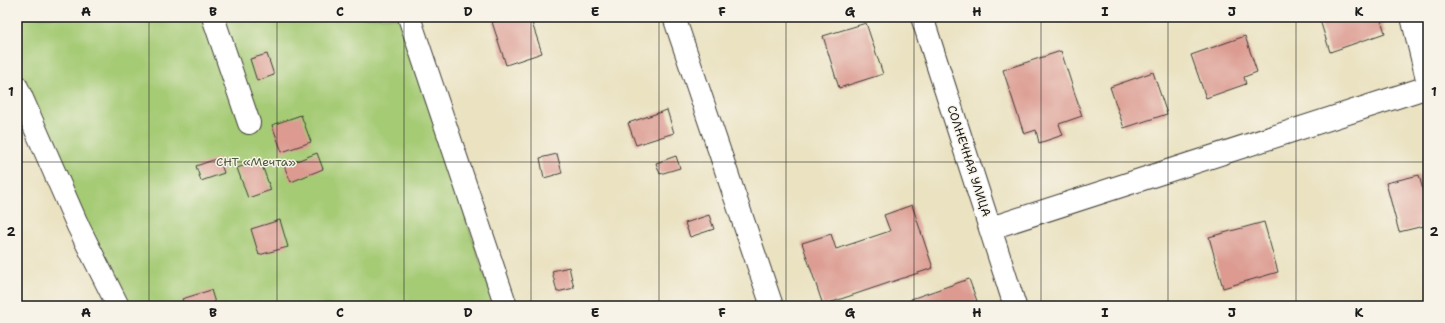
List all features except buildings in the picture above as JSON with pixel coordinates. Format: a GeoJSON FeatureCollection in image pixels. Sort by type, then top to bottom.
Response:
{"type":"FeatureCollection","features":[{"type":"Feature","properties":{"kind":"street"},"geometry":{"type":"LineString","coordinates":[[213,17],[249,123]]}},
{"type":"Feature","properties":{"kind":"street"},"geometry":{"type":"LineString","coordinates":[[409,17],[506,306]]}},
{"type":"Feature","properties":{"kind":"street"},"geometry":{"type":"LineString","coordinates":[[674,17],[772,306]]}},
{"type":"Feature","properties":{"kind":"street","name":"СОЛНЕЧНАЯ УЛИЦА"},"geometry":{"type":"LineString","coordinates":[[922,17],[1015,306]]}},
{"type":"Feature","properties":{"kind":"street"},"geometry":{"type":"LineString","coordinates":[[1412,17],[1428,83]]}},
{"type":"Feature","properties":{"kind":"street"},"geometry":{"type":"LineString","coordinates":[[17,87],[78,226],[118,306]]}},
{"type":"Feature","properties":{"kind":"street"},"geometry":{"type":"LineString","coordinates":[[991,228],[1428,87]]}},
{"type":"Feature","properties":{"kind":"green space","name":"СНТ «Мечта»"},"geometry":{"type":"Polygon","coordinates":[[[17,17],[399,17],[495,306],[126,306],[17,77],[17,17]]]}}]}
